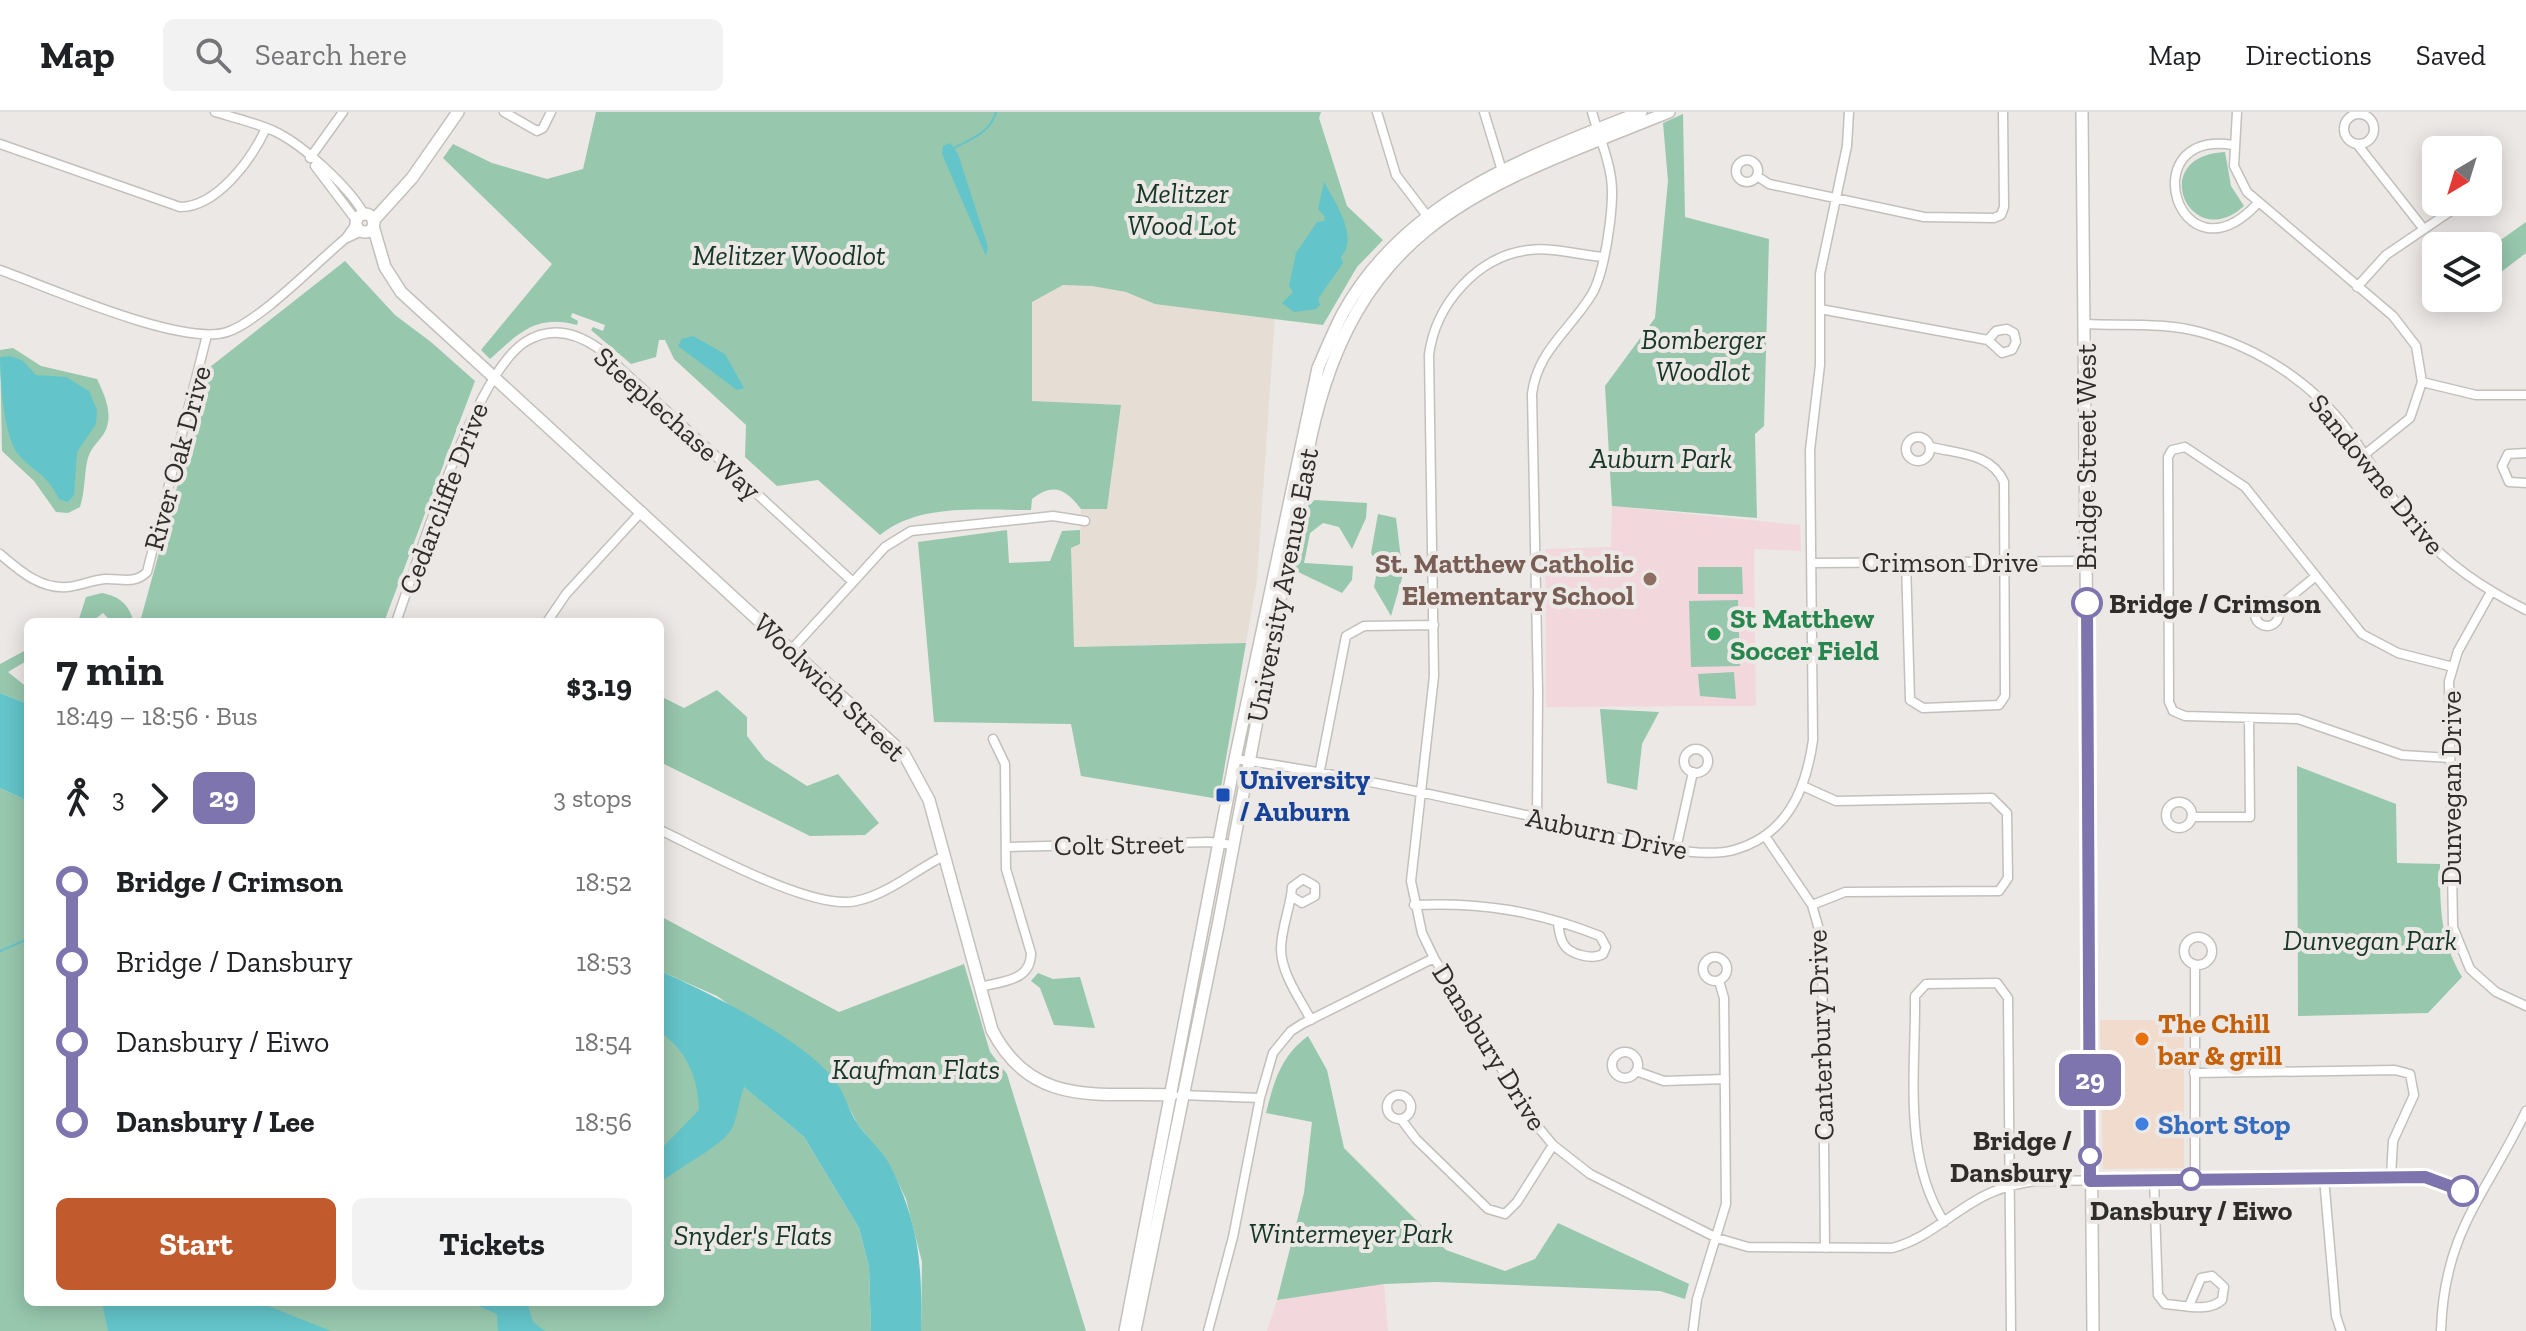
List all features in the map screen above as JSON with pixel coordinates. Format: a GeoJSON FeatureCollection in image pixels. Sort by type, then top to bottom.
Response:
{"type":"FeatureCollection","features":[{"type":"Feature","properties":{"kind":"main road"},"geometry":{"type":"LineString","coordinates":[[365,223],[412,178],[458,112]]}},
{"type":"Feature","properties":{"kind":"main road","name":"University Avenue East"},"geometry":{"type":"LineString","coordinates":[[1599,134],[1641,112]]}},
{"type":"Feature","properties":{"kind":"main road","name":"University Avenue East"},"geometry":{"type":"LineString","coordinates":[[1125,1331],[1177,1095],[1227,845],[1249,761],[1318,368],[1344,312],[1362,284],[1400,239],[1502,174],[1599,134],[1669,112]]}},
{"type":"Feature","properties":{"kind":"main road","name":"Bridge Street West"},"geometry":{"type":"LineString","coordinates":[[2082,112],[2093,1331]]}},
{"type":"Feature","properties":{"kind":"main road","name":"Woolwich Street"},"geometry":{"type":"LineString","coordinates":[[365,223],[385,267],[401,292],[904,754],[929,800],[992,1030],[1002,1049],[1034,1080],[1069,1092],[1177,1095]]}},
{"type":"Feature","properties":{"kind":"main road","name":"University Avenue East"},"geometry":{"type":"LineString","coordinates":[[1227,845],[1235,759],[1280,571]]}},
{"type":"Feature","properties":{"kind":"main road","name":"University Avenue East"},"geometry":{"type":"LineString","coordinates":[[1135,1331],[1177,1095]]}},
{"type":"Feature","properties":{"kind":"street"},"geometry":{"type":"LineString","coordinates":[[0,270],[180,334],[227,332],[250,319],[365,223],[330,173],[293,143],[266,128],[215,112]]}},
{"type":"Feature","properties":{"kind":"street"},"geometry":{"type":"LineString","coordinates":[[310,158],[343,112]]}},
{"type":"Feature","properties":{"kind":"street"},"geometry":{"type":"LineString","coordinates":[[504,112],[537,131],[543,128],[551,112]]}},
{"type":"Feature","properties":{"kind":"street"},"geometry":{"type":"LineString","coordinates":[[1377,112],[1396,175],[1430,220]]}},
{"type":"Feature","properties":{"kind":"street"},"geometry":{"type":"LineString","coordinates":[[1484,112],[1502,174]]}},
{"type":"Feature","properties":{"kind":"street"},"geometry":{"type":"LineString","coordinates":[[1537,817],[1534,380],[1546,353],[1593,293],[1603,257],[1612,179],[1592,112]]}},
{"type":"Feature","properties":{"kind":"street","name":"Auburn Drive"},"geometry":{"type":"LineString","coordinates":[[1235,759],[1537,817],[1704,854],[1732,851],[1765,836],[1787,816],[1805,787],[1813,740],[1810,450],[1820,365],[1820,274],[1847,146],[1849,112]]}},
{"type":"Feature","properties":{"kind":"street"},"geometry":{"type":"LineString","coordinates":[[1757,176],[1769,184],[1942,220],[1994,218],[2001,215],[2004,207],[2003,112]]}},
{"type":"Feature","properties":{"kind":"street"},"geometry":{"type":"LineString","coordinates":[[2237,112],[2233,145],[2236,175],[2257,204],[2408,333],[2421,363],[2422,382],[2410,418],[2364,455]]}},
{"type":"Feature","properties":{"kind":"street"},"geometry":{"type":"LineString","coordinates":[[0,144],[180,207],[196,207],[242,169],[266,128]]}},
{"type":"Feature","properties":{"kind":"street"},"geometry":{"type":"LineString","coordinates":[[2357,144],[2423,228]]}},
{"type":"Feature","properties":{"kind":"street"},"geometry":{"type":"LineString","coordinates":[[2233,145],[2201,145],[2188,153],[2176,171],[2176,201],[2188,218],[2214,229],[2233,224],[2257,204]]}},
{"type":"Feature","properties":{"kind":"street"},"geometry":{"type":"LineString","coordinates":[[2357,287],[2386,255],[2442,216]]}},
{"type":"Feature","properties":{"kind":"street","name":"Dansbury Drive"},"geometry":{"type":"LineString","coordinates":[[1603,257],[1524,250],[1486,266],[1461,287],[1439,313],[1432,332],[1429,355],[1434,687],[1412,858],[1414,905],[1434,958],[1534,1122],[1553,1145],[1590,1174],[1717,1238],[1748,1247],[1892,1248],[1911,1243],[1977,1199],[2009,1185],[2035,1181],[2391,1176],[2441,1180],[2477,1199]]}},
{"type":"Feature","properties":{"kind":"street"},"geometry":{"type":"LineString","coordinates":[[1820,309],[1988,340]]}},
{"type":"Feature","properties":{"kind":"street","name":"Sandowne Drive"},"geometry":{"type":"LineString","coordinates":[[2085,324],[2163,326],[2199,332],[2240,346],[2309,389],[2341,422],[2415,528],[2463,574],[2526,610]]}},
{"type":"Feature","properties":{"kind":"street","name":"Steeplechase Way"},"geometry":{"type":"LineString","coordinates":[[493,376],[521,344],[535,336],[565,333],[589,342],[853,582]]}},
{"type":"Feature","properties":{"kind":"street","name":"River Oak Drive"},"geometry":{"type":"LineString","coordinates":[[0,554],[25,576],[44,584],[65,587],[105,579],[140,579],[147,572],[207,335]]}},
{"type":"Feature","properties":{"kind":"street","name":"Cedarcliffe Drive"},"geometry":{"type":"LineString","coordinates":[[398,618],[483,392],[493,376]]}},
{"type":"Feature","properties":{"kind":"street"},"geometry":{"type":"LineString","coordinates":[[2422,382],[2476,395],[2526,395]]}},
{"type":"Feature","properties":{"kind":"street"},"geometry":{"type":"LineString","coordinates":[[1906,562],[1907,694],[1915,706],[1923,708],[1994,708],[2003,701],[2004,482],[1997,466],[1985,459],[1931,447]]}},
{"type":"Feature","properties":{"kind":"street"},"geometry":{"type":"LineString","coordinates":[[2450,758],[2402,755],[2298,719],[2185,716],[2173,711],[2169,702],[2168,457],[2172,450],[2185,447],[2239,481],[2345,616],[2378,645],[2453,667]]}},
{"type":"Feature","properties":{"kind":"street"},"geometry":{"type":"LineString","coordinates":[[2526,453],[2508,454],[2502,466],[2509,482],[2526,483]]}},
{"type":"Feature","properties":{"kind":"street"},"geometry":{"type":"LineString","coordinates":[[550,618],[566,594],[642,511]]}},
{"type":"Feature","properties":{"kind":"street"},"geometry":{"type":"LineString","coordinates":[[792,649],[885,547],[911,531],[1053,516],[1085,521]]}},
{"type":"Feature","properties":{"kind":"street","name":"Crimson Drive"},"geometry":{"type":"LineString","coordinates":[[1813,563],[2086,561]]}},
{"type":"Feature","properties":{"kind":"street"},"geometry":{"type":"LineString","coordinates":[[2278,607],[2316,576]]}},
{"type":"Feature","properties":{"kind":"street","name":"Dunvegan Drive"},"geometry":{"type":"LineString","coordinates":[[2491,592],[2453,667],[2448,697],[2451,902],[2457,944],[2470,969],[2484,982],[2526,1006]]}},
{"type":"Feature","properties":{"kind":"street"},"geometry":{"type":"LineString","coordinates":[[1319,775],[1346,636],[1364,626],[1434,625]]}},
{"type":"Feature","properties":{"kind":"street"},"geometry":{"type":"LineString","coordinates":[[2192,817],[2250,817],[2249,718]]}},
{"type":"Feature","properties":{"kind":"street"},"geometry":{"type":"LineString","coordinates":[[981,987],[1024,975],[1031,965],[1031,953],[1009,884],[1005,764],[993,739]]}},
{"type":"Feature","properties":{"kind":"street"},"geometry":{"type":"LineString","coordinates":[[1676,849],[1693,772]]}},
{"type":"Feature","properties":{"kind":"street"},"geometry":{"type":"LineString","coordinates":[[1805,787],[1836,801],[1992,798],[2003,805],[2007,813],[2008,878],[1999,891],[1845,892],[1812,905]]}},
{"type":"Feature","properties":{"kind":"street"},"geometry":{"type":"LineString","coordinates":[[664,832],[822,901],[854,902],[866,898],[944,856]]}},
{"type":"Feature","properties":{"kind":"street","name":"Canterbury Drive"},"geometry":{"type":"LineString","coordinates":[[1765,836],[1812,905],[1822,940],[1825,1248]]}},
{"type":"Feature","properties":{"kind":"street","name":"Colt Street"},"geometry":{"type":"LineString","coordinates":[[1006,847],[1227,845]]}},
{"type":"Feature","properties":{"kind":"street"},"geometry":{"type":"LineString","coordinates":[[1293,897],[1281,948],[1283,966],[1311,1020]]}},
{"type":"Feature","properties":{"kind":"street"},"geometry":{"type":"LineString","coordinates":[[1414,905],[1491,905],[1558,924],[1600,936],[1605,943],[1603,954],[1592,957],[1569,951],[1564,946],[1558,924]]}},
{"type":"Feature","properties":{"kind":"street"},"geometry":{"type":"LineString","coordinates":[[1208,1331],[1233,1237],[1260,1098],[1273,1053],[1291,1031],[1434,958]]}},
{"type":"Feature","properties":{"kind":"street"},"geometry":{"type":"LineString","coordinates":[[2195,966],[2195,1179]]}},
{"type":"Feature","properties":{"kind":"street"},"geometry":{"type":"LineString","coordinates":[[1693,1331],[1694,1308],[1726,1204],[1724,998],[1719,981]]}},
{"type":"Feature","properties":{"kind":"street"},"geometry":{"type":"LineString","coordinates":[[1944,1222],[1922,1180],[1916,1150],[1915,996],[1926,984],[1997,983],[2006,990],[2011,1331]]}},
{"type":"Feature","properties":{"kind":"street"},"geometry":{"type":"LineString","coordinates":[[2194,1073],[2395,1070],[2410,1074],[2414,1095],[2393,1141],[2391,1176]]}},
{"type":"Feature","properties":{"kind":"street"},"geometry":{"type":"LineString","coordinates":[[1636,1071],[1664,1081],[1725,1079]]}},
{"type":"Feature","properties":{"kind":"street","name":"Woolwich Street"},"geometry":{"type":"LineString","coordinates":[[1177,1095],[1260,1098]]}},
{"type":"Feature","properties":{"kind":"street"},"geometry":{"type":"LineString","coordinates":[[2441,1331],[2447,1269],[2456,1241],[2526,1113]]}},
{"type":"Feature","properties":{"kind":"street"},"geometry":{"type":"LineString","coordinates":[[1401,1119],[1416,1139],[1488,1209],[1499,1214],[1505,1214],[1517,1202],[1553,1145]]}},
{"type":"Feature","properties":{"kind":"street"},"geometry":{"type":"LineString","coordinates":[[2324,1178],[2336,1316],[2341,1331]]}},
{"type":"Feature","properties":{"kind":"street"},"geometry":{"type":"LineString","coordinates":[[2154,1180],[2158,1295],[2165,1304],[2189,1306],[2219,1304],[2225,1296],[2222,1282],[2212,1276],[2201,1278],[2189,1306]]}},
{"type":"Feature","properties":{"kind":"shaded area"},"geometry":{"type":"Polygon","coordinates":[[[1032,276],[1275,317],[1257,580],[1246,643],[1074,647],[1070,548],[1080,544],[1081,509],[1107,508],[1121,406],[1032,401],[1032,276]]]}},
{"type":"Feature","properties":{"kind":"shaded area","name":"St. Matthew Catholic Elementary School"},"geometry":{"type":"Polygon","coordinates":[[[1612,506],[1800,525],[1801,551],[1754,549],[1756,706],[1546,707],[1545,549],[1611,547],[1612,506]]]}},
{"type":"Feature","properties":{"kind":"shaded area"},"geometry":{"type":"Polygon","coordinates":[[[2100,1020],[2184,1020],[2184,1168],[2103,1169],[2100,1020]]]}},
{"type":"Feature","properties":{"kind":"shaded area"},"geometry":{"type":"Polygon","coordinates":[[[1384,1284],[1388,1331],[1267,1331],[1277,1300],[1384,1284]]]}},
{"type":"Feature","properties":{"kind":"green space","name":"Melitzer Woodlot"},"geometry":{"type":"Polygon","coordinates":[[[596,112],[1321,112],[1319,118],[1347,206],[1383,240],[1357,267],[1323,325],[1155,304],[1126,292],[1092,286],[1063,285],[1032,302],[1032,401],[1121,405],[1107,509],[1081,509],[1070,497],[1053,489],[1032,499],[1031,510],[952,510],[933,513],[896,524],[880,535],[818,480],[777,486],[745,457],[746,425],[674,359],[665,340],[659,340],[656,357],[631,364],[591,330],[593,327],[603,331],[605,325],[572,313],[571,317],[578,321],[577,325],[563,322],[539,324],[519,334],[490,359],[481,350],[552,264],[443,158],[453,144],[492,163],[547,179],[583,169],[596,112]]]}},
{"type":"Feature","properties":{"kind":"green space","name":"Bomberger Woodlot"},"geometry":{"type":"Polygon","coordinates":[[[1683,114],[1685,217],[1769,239],[1764,426],[1755,434],[1757,518],[1612,506],[1605,386],[1655,318],[1668,181],[1663,123],[1683,114]]]}},
{"type":"Feature","properties":{"kind":"green space"},"geometry":{"type":"Polygon","coordinates":[[[2225,152],[2231,186],[2244,206],[2225,218],[2207,219],[2194,212],[2185,199],[2182,184],[2187,169],[2201,157],[2225,152]]]}},
{"type":"Feature","properties":{"kind":"green space"},"geometry":{"type":"Polygon","coordinates":[[[2526,222],[2526,253],[2502,271],[2502,239],[2526,222]]]}},
{"type":"Feature","properties":{"kind":"green space"},"geometry":{"type":"Polygon","coordinates":[[[345,261],[395,315],[475,381],[386,618],[141,618],[210,367],[345,261]]]}},
{"type":"Feature","properties":{"kind":"green space"},"geometry":{"type":"Polygon","coordinates":[[[13,348],[41,366],[97,379],[106,399],[107,428],[88,458],[80,507],[68,513],[56,512],[34,481],[2,451],[0,350],[13,348]]]}},
{"type":"Feature","properties":{"kind":"green space"},"geometry":{"type":"Polygon","coordinates":[[[1315,500],[1367,503],[1366,518],[1352,549],[1339,527],[1323,523],[1310,533],[1304,563],[1353,566],[1352,580],[1342,593],[1294,570],[1309,503],[1315,500]]]}},
{"type":"Feature","properties":{"kind":"green space"},"geometry":{"type":"Polygon","coordinates":[[[1378,514],[1396,518],[1403,575],[1391,616],[1374,587],[1378,566],[1371,553],[1378,514]]]}},
{"type":"Feature","properties":{"kind":"green space"},"geometry":{"type":"Polygon","coordinates":[[[1007,530],[1009,563],[1050,561],[1062,531],[1080,530],[1080,544],[1071,548],[1074,647],[1246,643],[1219,799],[1081,776],[1071,724],[934,722],[918,542],[1007,530]]]}},
{"type":"Feature","properties":{"kind":"green space","name":"St Matthew Soccer Field"},"geometry":{"type":"Polygon","coordinates":[[[1698,567],[1742,567],[1743,594],[1698,594],[1698,567]]]}},
{"type":"Feature","properties":{"kind":"green space"},"geometry":{"type":"Polygon","coordinates":[[[102,593],[114,597],[123,602],[132,618],[108,618],[103,613],[96,618],[79,618],[86,597],[102,593]]]}},
{"type":"Feature","properties":{"kind":"green space","name":"St Matthew Soccer Field"},"geometry":{"type":"Polygon","coordinates":[[[1738,600],[1740,666],[1691,667],[1689,601],[1738,600]]]}},
{"type":"Feature","properties":{"kind":"green space"},"geometry":{"type":"Polygon","coordinates":[[[24,651],[24,662],[8,672],[24,685],[24,702],[0,693],[0,664],[24,651]]]}},
{"type":"Feature","properties":{"kind":"green space","name":"St Matthew Soccer Field"},"geometry":{"type":"Polygon","coordinates":[[[1734,672],[1736,699],[1700,696],[1698,674],[1734,672]]]}},
{"type":"Feature","properties":{"kind":"green space"},"geometry":{"type":"Polygon","coordinates":[[[717,690],[747,717],[747,736],[765,759],[807,786],[838,774],[879,823],[865,835],[810,836],[664,764],[664,698],[684,708],[717,690]]]}},
{"type":"Feature","properties":{"kind":"green space"},"geometry":{"type":"Polygon","coordinates":[[[1600,709],[1659,712],[1642,744],[1637,790],[1607,783],[1600,709]]]}},
{"type":"Feature","properties":{"kind":"green space","name":"Dunvegan Park"},"geometry":{"type":"Polygon","coordinates":[[[2297,766],[2396,804],[2397,863],[2440,864],[2445,936],[2462,977],[2428,1013],[2298,1016],[2297,766]]]}},
{"type":"Feature","properties":{"kind":"green space","name":"Snyder's Flats"},"geometry":{"type":"Polygon","coordinates":[[[0,788],[24,799],[24,1306],[664,1306],[664,1034],[743,1086],[804,1137],[859,1228],[869,1267],[871,1331],[0,1331],[0,788]]]}},
{"type":"Feature","properties":{"kind":"green space","name":"Kaufman Flats"},"geometry":{"type":"Polygon","coordinates":[[[664,918],[839,1012],[964,964],[990,1052],[1007,1074],[1086,1331],[921,1331],[922,1262],[906,1199],[890,1166],[857,1123],[837,1084],[717,996],[664,973],[664,918]]]}},
{"type":"Feature","properties":{"kind":"green space"},"geometry":{"type":"Polygon","coordinates":[[[1038,973],[1053,979],[1080,977],[1095,1028],[1054,1025],[1040,988],[1031,981],[1038,973]]]}},
{"type":"Feature","properties":{"kind":"green space","name":"Wintermeyer Park"},"geometry":{"type":"Polygon","coordinates":[[[1308,1036],[1327,1070],[1344,1148],[1446,1250],[1505,1271],[1535,1259],[1558,1223],[1689,1284],[1685,1299],[1660,1291],[1437,1282],[1384,1284],[1277,1300],[1304,1193],[1312,1122],[1266,1113],[1280,1070],[1291,1052],[1308,1036]]]}},
{"type":"Feature","properties":{"kind":"water"},"geometry":{"type":"Polygon","coordinates":[[[950,143],[958,154],[988,247],[986,256],[942,154],[943,146],[950,143]]]}},
{"type":"Feature","properties":{"kind":"water"},"geometry":{"type":"Polygon","coordinates":[[[1324,182],[1346,230],[1346,249],[1341,257],[1343,263],[1318,299],[1320,305],[1316,309],[1294,312],[1282,303],[1293,292],[1289,286],[1296,253],[1317,222],[1324,221],[1325,217],[1318,209],[1324,182]]]}},
{"type":"Feature","properties":{"kind":"water"},"geometry":{"type":"Polygon","coordinates":[[[693,336],[725,354],[744,388],[737,390],[678,346],[682,339],[693,336]]]}},
{"type":"Feature","properties":{"kind":"water"},"geometry":{"type":"Polygon","coordinates":[[[0,357],[22,360],[36,375],[66,377],[89,391],[97,410],[96,424],[77,452],[74,495],[68,502],[59,499],[45,478],[13,446],[4,407],[0,367],[0,357]]]}},
{"type":"Feature","properties":{"kind":"water"},"geometry":{"type":"Polygon","coordinates":[[[0,693],[24,702],[24,799],[0,788],[0,693]]]}},
{"type":"Feature","properties":{"kind":"water"},"geometry":{"type":"Polygon","coordinates":[[[664,973],[730,1005],[782,1036],[805,1052],[838,1085],[857,1123],[891,1167],[908,1209],[920,1266],[921,1331],[871,1331],[869,1267],[859,1228],[804,1137],[744,1087],[733,1125],[726,1136],[664,1180],[664,1146],[699,1110],[689,1066],[664,1035],[664,973]]]}},
{"type":"Feature","properties":{"kind":"water"},"geometry":{"type":"Polygon","coordinates":[[[103,1306],[268,1306],[331,1331],[108,1331],[103,1306]]]}},
{"type":"Feature","properties":{"kind":"water"},"geometry":{"type":"Polygon","coordinates":[[[478,1306],[528,1306],[533,1322],[545,1331],[498,1331],[497,1314],[478,1306]]]}},
{"type":"Feature","properties":{"kind":"waterway"},"geometry":{"type":"LineString","coordinates":[[954,148],[985,130],[996,112]]}},
{"type":"Feature","properties":{"kind":"waterway"},"geometry":{"type":"LineString","coordinates":[[0,951],[24,941]]}},
{"type":"Feature","properties":{"kind":"bus line","name":"29"},"geometry":{"type":"LineString","coordinates":[[2087,603],[2090,1181],[2391,1176],[2441,1180],[2463,1191]]}},
{"type":"Feature","properties":{"kind":"place","name":"St. Matthew Catholic Elementary School"},"geometry":{"type":"Point","coordinates":[1650,579]}},
{"type":"Feature","properties":{"kind":"place","name":"Bridge / Crimson"},"geometry":{"type":"Point","coordinates":[2087,603]}},
{"type":"Feature","properties":{"kind":"place","name":"St Matthew Soccer Field"},"geometry":{"type":"Point","coordinates":[1714,634]}},
{"type":"Feature","properties":{"kind":"place","name":"University / Auburn"},"geometry":{"type":"Point","coordinates":[1223,795]}},
{"type":"Feature","properties":{"kind":"place","name":"The Chill bar & grill"},"geometry":{"type":"Point","coordinates":[2142,1039]}},
{"type":"Feature","properties":{"kind":"place","name":"Short Stop"},"geometry":{"type":"Point","coordinates":[2142,1124]}},
{"type":"Feature","properties":{"kind":"place","name":"Bridge / Dansbury"},"geometry":{"type":"Point","coordinates":[2090,1156]}},
{"type":"Feature","properties":{"kind":"place","name":"Dansbury / Eiwo"},"geometry":{"type":"Point","coordinates":[2191,1179]}},
{"type":"Feature","properties":{"kind":"park label","name":"Melitzer Wood Lot"},"geometry":{"type":"Point","coordinates":[1182,209]}},
{"type":"Feature","properties":{"kind":"park label","name":"Auburn Park"},"geometry":{"type":"Point","coordinates":[1661,458]}}]}
